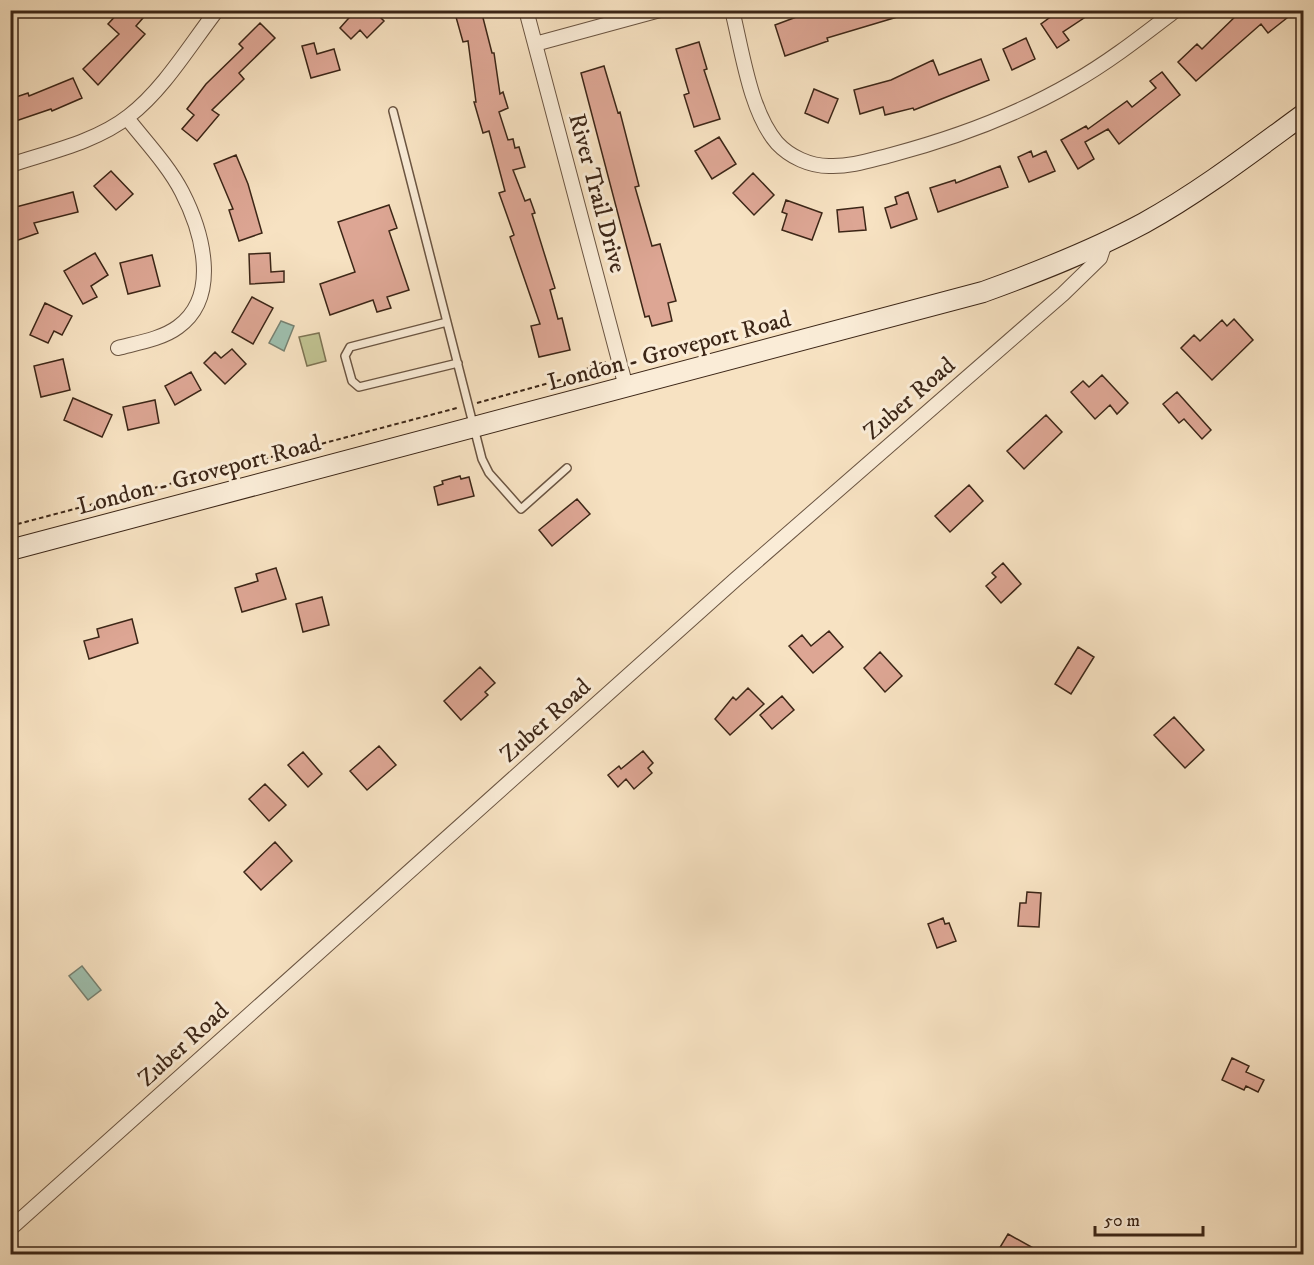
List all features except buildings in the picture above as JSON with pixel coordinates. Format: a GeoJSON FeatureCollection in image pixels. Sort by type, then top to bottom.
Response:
{"type":"FeatureCollection","features":[{"type":"Feature","properties":{"kind":"main road","name":"London - Groveport Road"},"geometry":{"type":"LineString","coordinates":[[10,550],[974,295],[1105,243],[1168,209],[1237,164],[1304,114]]}},
{"type":"Feature","properties":{"kind":"street"},"geometry":{"type":"LineString","coordinates":[[10,165],[95,136],[127,118],[156,88],[217,10]]}},
{"type":"Feature","properties":{"kind":"street","name":"River Trail Drive"},"geometry":{"type":"LineString","coordinates":[[526,10],[626,387]]}},
{"type":"Feature","properties":{"kind":"street"},"geometry":{"type":"LineString","coordinates":[[535,44],[660,10]]}},
{"type":"Feature","properties":{"kind":"street"},"geometry":{"type":"LineString","coordinates":[[732,10],[757,106],[765,125],[777,143],[794,156],[829,166],[855,164],[914,149],[962,134],[1018,112],[1073,82],[1125,49],[1176,10]]}},
{"type":"Feature","properties":{"kind":"street"},"geometry":{"type":"LineString","coordinates":[[118,348],[177,328],[197,305],[206,275],[194,220],[181,190],[127,118]]}},
{"type":"Feature","properties":{"kind":"street","name":"Zuber Road"},"geometry":{"type":"LineString","coordinates":[[10,1229],[727,587],[1063,294],[1100,258],[1105,243]]}},
{"type":"Feature","properties":{"kind":"lane"},"geometry":{"type":"LineString","coordinates":[[393,111],[482,459],[489,473],[521,509],[567,468]]}},
{"type":"Feature","properties":{"kind":"lane"},"geometry":{"type":"LineString","coordinates":[[447,322],[350,347],[345,356],[351,381],[359,387],[458,363]]}},
{"type":"Feature","properties":{"kind":"path"},"geometry":{"type":"LineString","coordinates":[[10,526],[578,375],[591,366],[618,359]]}},
{"type":"Feature","properties":{"kind":"green space"},"geometry":{"type":"Polygon","coordinates":[[[319,333],[326,361],[307,366],[299,337],[319,333]]]}},
{"type":"Feature","properties":{"kind":"shaded area"},"geometry":{"type":"Polygon","coordinates":[[[281,321],[294,326],[284,351],[269,343],[281,321]]]}},
{"type":"Feature","properties":{"kind":"shaded area"},"geometry":{"type":"Polygon","coordinates":[[[82,966],[101,990],[88,1000],[69,976],[82,966]]]}}]}
